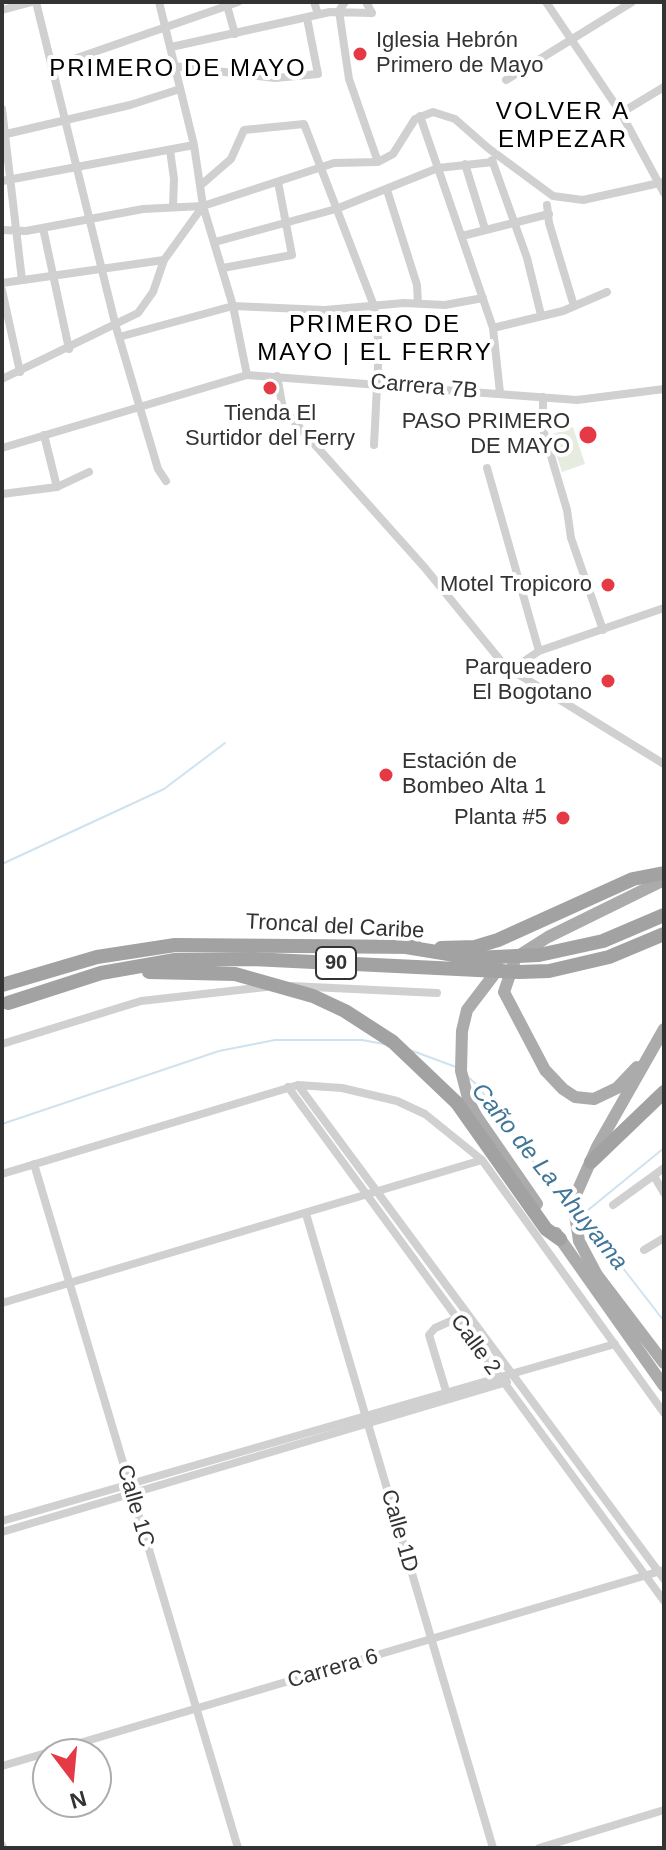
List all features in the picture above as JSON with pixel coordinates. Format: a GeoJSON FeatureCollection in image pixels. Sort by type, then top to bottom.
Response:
{"type":"FeatureCollection","features":[{"type":"Feature","properties":{"kind":"highway"},"geometry":{"type":"LineString","coordinates":[[406,947],[475,947],[509,936],[633,879],[664,873]]}},
{"type":"Feature","properties":{"kind":"highway","name":"Troncal del Caribe"},"geometry":{"type":"LineString","coordinates":[[2,985],[97,957],[175,945],[406,947],[473,958],[539,955],[603,941],[664,915]]}},
{"type":"Feature","properties":{"kind":"highway","name":"Troncal del Caribe"},"geometry":{"type":"LineString","coordinates":[[5,1004],[101,973],[175,960],[252,959],[549,971],[609,957],[664,934]]}},
{"type":"Feature","properties":{"kind":"highway"},"geometry":{"type":"LineString","coordinates":[[5,1004],[142,973],[200,970],[253,977],[313,996],[361,1020],[407,1054],[457,1103],[546,1229],[560,1239]]}},
{"type":"Feature","properties":{"kind":"highway"},"geometry":{"type":"LineString","coordinates":[[587,1169],[664,1092]]}},
{"type":"Feature","properties":{"kind":"main road"},"geometry":{"type":"LineString","coordinates":[[664,880],[548,937],[501,965],[475,997],[462,1031],[459,1056],[464,1085],[477,1117],[664,1386]]}},
{"type":"Feature","properties":{"kind":"main road"},"geometry":{"type":"LineString","coordinates":[[516,957],[507,974],[504,992],[545,1070],[563,1089],[575,1097],[594,1099],[608,1093],[649,1054]]}},
{"type":"Feature","properties":{"kind":"main road"},"geometry":{"type":"LineString","coordinates":[[664,1029],[587,1169],[574,1208],[575,1225],[597,1275],[664,1363]]}},
{"type":"Feature","properties":{"kind":"street"},"geometry":{"type":"LineString","coordinates":[[2,10],[34,2],[116,327],[158,469],[166,481]]}},
{"type":"Feature","properties":{"kind":"street"},"geometry":{"type":"LineString","coordinates":[[159,2],[194,145],[203,206],[233,306],[247,375]]}},
{"type":"Feature","properties":{"kind":"street"},"geometry":{"type":"LineString","coordinates":[[51,67],[238,2]]}},
{"type":"Feature","properties":{"kind":"street"},"geometry":{"type":"LineString","coordinates":[[314,2],[318,14]]}},
{"type":"Feature","properties":{"kind":"street"},"geometry":{"type":"LineString","coordinates":[[345,2],[339,11],[349,79],[378,162]]}},
{"type":"Feature","properties":{"kind":"street"},"geometry":{"type":"LineString","coordinates":[[171,47],[318,14],[339,11],[372,13],[366,2]]}},
{"type":"Feature","properties":{"kind":"street"},"geometry":{"type":"LineString","coordinates":[[546,2],[621,113],[664,193]]}},
{"type":"Feature","properties":{"kind":"street"},"geometry":{"type":"LineString","coordinates":[[506,80],[630,3]]}},
{"type":"Feature","properties":{"kind":"street"},"geometry":{"type":"LineString","coordinates":[[226,4],[235,34]]}},
{"type":"Feature","properties":{"kind":"street"},"geometry":{"type":"LineString","coordinates":[[174,66],[289,79],[318,74],[307,18]]}},
{"type":"Feature","properties":{"kind":"street"},"geometry":{"type":"LineString","coordinates":[[621,113],[664,87]]}},
{"type":"Feature","properties":{"kind":"street"},"geometry":{"type":"LineString","coordinates":[[4,135],[130,105],[180,89]]}},
{"type":"Feature","properties":{"kind":"street"},"geometry":{"type":"LineString","coordinates":[[2,109],[6,180],[22,280]]}},
{"type":"Feature","properties":{"kind":"street"},"geometry":{"type":"LineString","coordinates":[[2,230],[43,228],[173,207],[203,206],[319,167],[346,161],[378,162],[393,154],[411,123],[420,116],[441,113],[455,119],[491,151],[553,196],[583,200],[661,183]]}},
{"type":"Feature","properties":{"kind":"street"},"geometry":{"type":"LineString","coordinates":[[420,116],[493,328],[500,393]]}},
{"type":"Feature","properties":{"kind":"street"},"geometry":{"type":"LineString","coordinates":[[201,185],[231,159],[244,130],[304,124],[374,306],[379,338],[374,445]]}},
{"type":"Feature","properties":{"kind":"street"},"geometry":{"type":"LineString","coordinates":[[6,180],[194,145]]}},
{"type":"Feature","properties":{"kind":"street"},"geometry":{"type":"LineString","coordinates":[[170,150],[174,179],[173,207]]}},
{"type":"Feature","properties":{"kind":"street"},"geometry":{"type":"LineString","coordinates":[[491,151],[512,221],[527,258],[541,315]]}},
{"type":"Feature","properties":{"kind":"street"},"geometry":{"type":"LineString","coordinates":[[215,242],[336,209],[438,168],[493,162]]}},
{"type":"Feature","properties":{"kind":"street"},"geometry":{"type":"LineString","coordinates":[[465,164],[485,229]]}},
{"type":"Feature","properties":{"kind":"street"},"geometry":{"type":"LineString","coordinates":[[223,268],[290,256],[292,252],[278,182]]}},
{"type":"Feature","properties":{"kind":"street"},"geometry":{"type":"LineString","coordinates":[[387,190],[417,285],[418,303]]}},
{"type":"Feature","properties":{"kind":"street"},"geometry":{"type":"LineString","coordinates":[[2,379],[116,327],[146,305],[164,260],[203,206]]}},
{"type":"Feature","properties":{"kind":"street"},"geometry":{"type":"LineString","coordinates":[[462,236],[548,209],[574,306]]}},
{"type":"Feature","properties":{"kind":"street"},"geometry":{"type":"LineString","coordinates":[[43,228],[69,349]]}},
{"type":"Feature","properties":{"kind":"street"},"geometry":{"type":"LineString","coordinates":[[2,283],[164,260]]}},
{"type":"Feature","properties":{"kind":"street"},"geometry":{"type":"LineString","coordinates":[[2,290],[20,372]]}},
{"type":"Feature","properties":{"kind":"street"},"geometry":{"type":"LineString","coordinates":[[493,328],[574,306],[607,292]]}},
{"type":"Feature","properties":{"kind":"street"},"geometry":{"type":"LineString","coordinates":[[119,337],[233,306],[325,310],[418,303],[445,305],[483,298]]}},
{"type":"Feature","properties":{"kind":"street","name":"Carrera 7B"},"geometry":{"type":"LineString","coordinates":[[2,448],[247,375],[596,400],[664,389]]}},
{"type":"Feature","properties":{"kind":"street"},"geometry":{"type":"LineString","coordinates":[[277,376],[283,409],[407,547],[505,666],[664,764]]}},
{"type":"Feature","properties":{"kind":"street"},"geometry":{"type":"LineString","coordinates":[[543,397],[543,429],[567,510],[571,538],[603,630]]}},
{"type":"Feature","properties":{"kind":"street"},"geometry":{"type":"LineString","coordinates":[[44,435],[57,487]]}},
{"type":"Feature","properties":{"kind":"street"},"geometry":{"type":"LineString","coordinates":[[487,468],[539,651]]}},
{"type":"Feature","properties":{"kind":"street"},"geometry":{"type":"LineString","coordinates":[[2,494],[57,487],[89,472]]}},
{"type":"Feature","properties":{"kind":"street"},"geometry":{"type":"LineString","coordinates":[[505,666],[520,664],[539,651],[664,608]]}},
{"type":"Feature","properties":{"kind":"street","name":"90"},"geometry":{"type":"LineString","coordinates":[[2,1044],[141,1001],[181,994],[306,986],[434,992]]}},
{"type":"Feature","properties":{"kind":"street"},"geometry":{"type":"LineString","coordinates":[[2,1174],[293,1086],[354,1090],[397,1101],[425,1114],[462,1140],[482,1160],[664,1413]]}},
{"type":"Feature","properties":{"kind":"street","name":"Calle 2"},"geometry":{"type":"LineString","coordinates":[[293,1086],[662,1574]]}},
{"type":"Feature","properties":{"kind":"street"},"geometry":{"type":"LineString","coordinates":[[2,1303],[373,1195],[482,1160]]}},
{"type":"Feature","properties":{"kind":"street","name":"Calle 1C"},"geometry":{"type":"LineString","coordinates":[[34,1164],[238,1848]]}},
{"type":"Feature","properties":{"kind":"street"},"geometry":{"type":"LineString","coordinates":[[613,1205],[664,1168]]}},
{"type":"Feature","properties":{"kind":"street"},"geometry":{"type":"LineString","coordinates":[[654,1176],[664,1193]]}},
{"type":"Feature","properties":{"kind":"street","name":"Calle 2"},"geometry":{"type":"LineString","coordinates":[[373,1195],[456,1319],[664,1601]]}},
{"type":"Feature","properties":{"kind":"street","name":"Calle 1D"},"geometry":{"type":"LineString","coordinates":[[306,1214],[493,1848]]}},
{"type":"Feature","properties":{"kind":"street"},"geometry":{"type":"LineString","coordinates":[[644,1250],[664,1238]]}},
{"type":"Feature","properties":{"kind":"street"},"geometry":{"type":"LineString","coordinates":[[446,1391],[429,1335],[435,1328],[465,1313]]}},
{"type":"Feature","properties":{"kind":"street"},"geometry":{"type":"LineString","coordinates":[[2,1521],[366,1420],[446,1391],[512,1376],[615,1344]]}},
{"type":"Feature","properties":{"kind":"street"},"geometry":{"type":"LineString","coordinates":[[2,1532],[500,1379]]}},
{"type":"Feature","properties":{"kind":"street","name":"Carrera 6"},"geometry":{"type":"LineString","coordinates":[[2,1766],[645,1576],[662,1574]]}},
{"type":"Feature","properties":{"kind":"street"},"geometry":{"type":"LineString","coordinates":[[539,1848],[664,1810]]}},
{"type":"Feature","properties":{"kind":"shaded area"},"geometry":{"type":"Polygon","coordinates":[[[573,427],[585,464],[562,472],[550,435],[573,427]]]}},
{"type":"Feature","properties":{"kind":"waterway"},"geometry":{"type":"LineString","coordinates":[[2,864],[164,789],[225,743]]}},
{"type":"Feature","properties":{"kind":"waterway","name":"Caño de La Ahuyama"},"geometry":{"type":"LineString","coordinates":[[2,1124],[219,1051],[275,1040],[362,1040],[384,1044]]}},
{"type":"Feature","properties":{"kind":"waterway","name":"Caño de La Ahuyama"},"geometry":{"type":"LineString","coordinates":[[410,1050],[456,1067]]}},
{"type":"Feature","properties":{"kind":"waterway","name":"Caño de La Ahuyama"},"geometry":{"type":"LineString","coordinates":[[467,1076],[478,1086],[545,1178],[570,1205]]}},
{"type":"Feature","properties":{"kind":"waterway"},"geometry":{"type":"LineString","coordinates":[[582,1215],[664,1148]]}},
{"type":"Feature","properties":{"kind":"waterway","name":"Caño de La Ahuyama"},"geometry":{"type":"LineString","coordinates":[[581,1214],[664,1321]]}},
{"type":"Feature","properties":{"kind":"place","name":"Iglesia Hebrón Primero de Mayo"},"geometry":{"type":"Point","coordinates":[360,54]}},
{"type":"Feature","properties":{"kind":"place","name":"Tienda El Surtidor del Ferry"},"geometry":{"type":"Point","coordinates":[270,388]}},
{"type":"Feature","properties":{"kind":"place","name":"PASO PRIMERO DE MAYO"},"geometry":{"type":"Point","coordinates":[588,435]}},
{"type":"Feature","properties":{"kind":"place","name":"Motel Tropicoro"},"geometry":{"type":"Point","coordinates":[608,585]}},
{"type":"Feature","properties":{"kind":"place","name":"Parqueadero El Bogotano"},"geometry":{"type":"Point","coordinates":[608,681]}},
{"type":"Feature","properties":{"kind":"place","name":"Estación de Bombeo Alta 1"},"geometry":{"type":"Point","coordinates":[386,775]}},
{"type":"Feature","properties":{"kind":"place","name":"Planta #5"},"geometry":{"type":"Point","coordinates":[563,818]}},
{"type":"Feature","properties":{"kind":"district","name":"PRIMERO DE MAYO"},"geometry":{"type":"Point","coordinates":[178,69]}},
{"type":"Feature","properties":{"kind":"district","name":"VOLVER A EMPEZAR"},"geometry":{"type":"Point","coordinates":[563,126]}},
{"type":"Feature","properties":{"kind":"district","name":"PRIMERO DE MAYO | EL FERRY"},"geometry":{"type":"Point","coordinates":[375,339]}}]}
